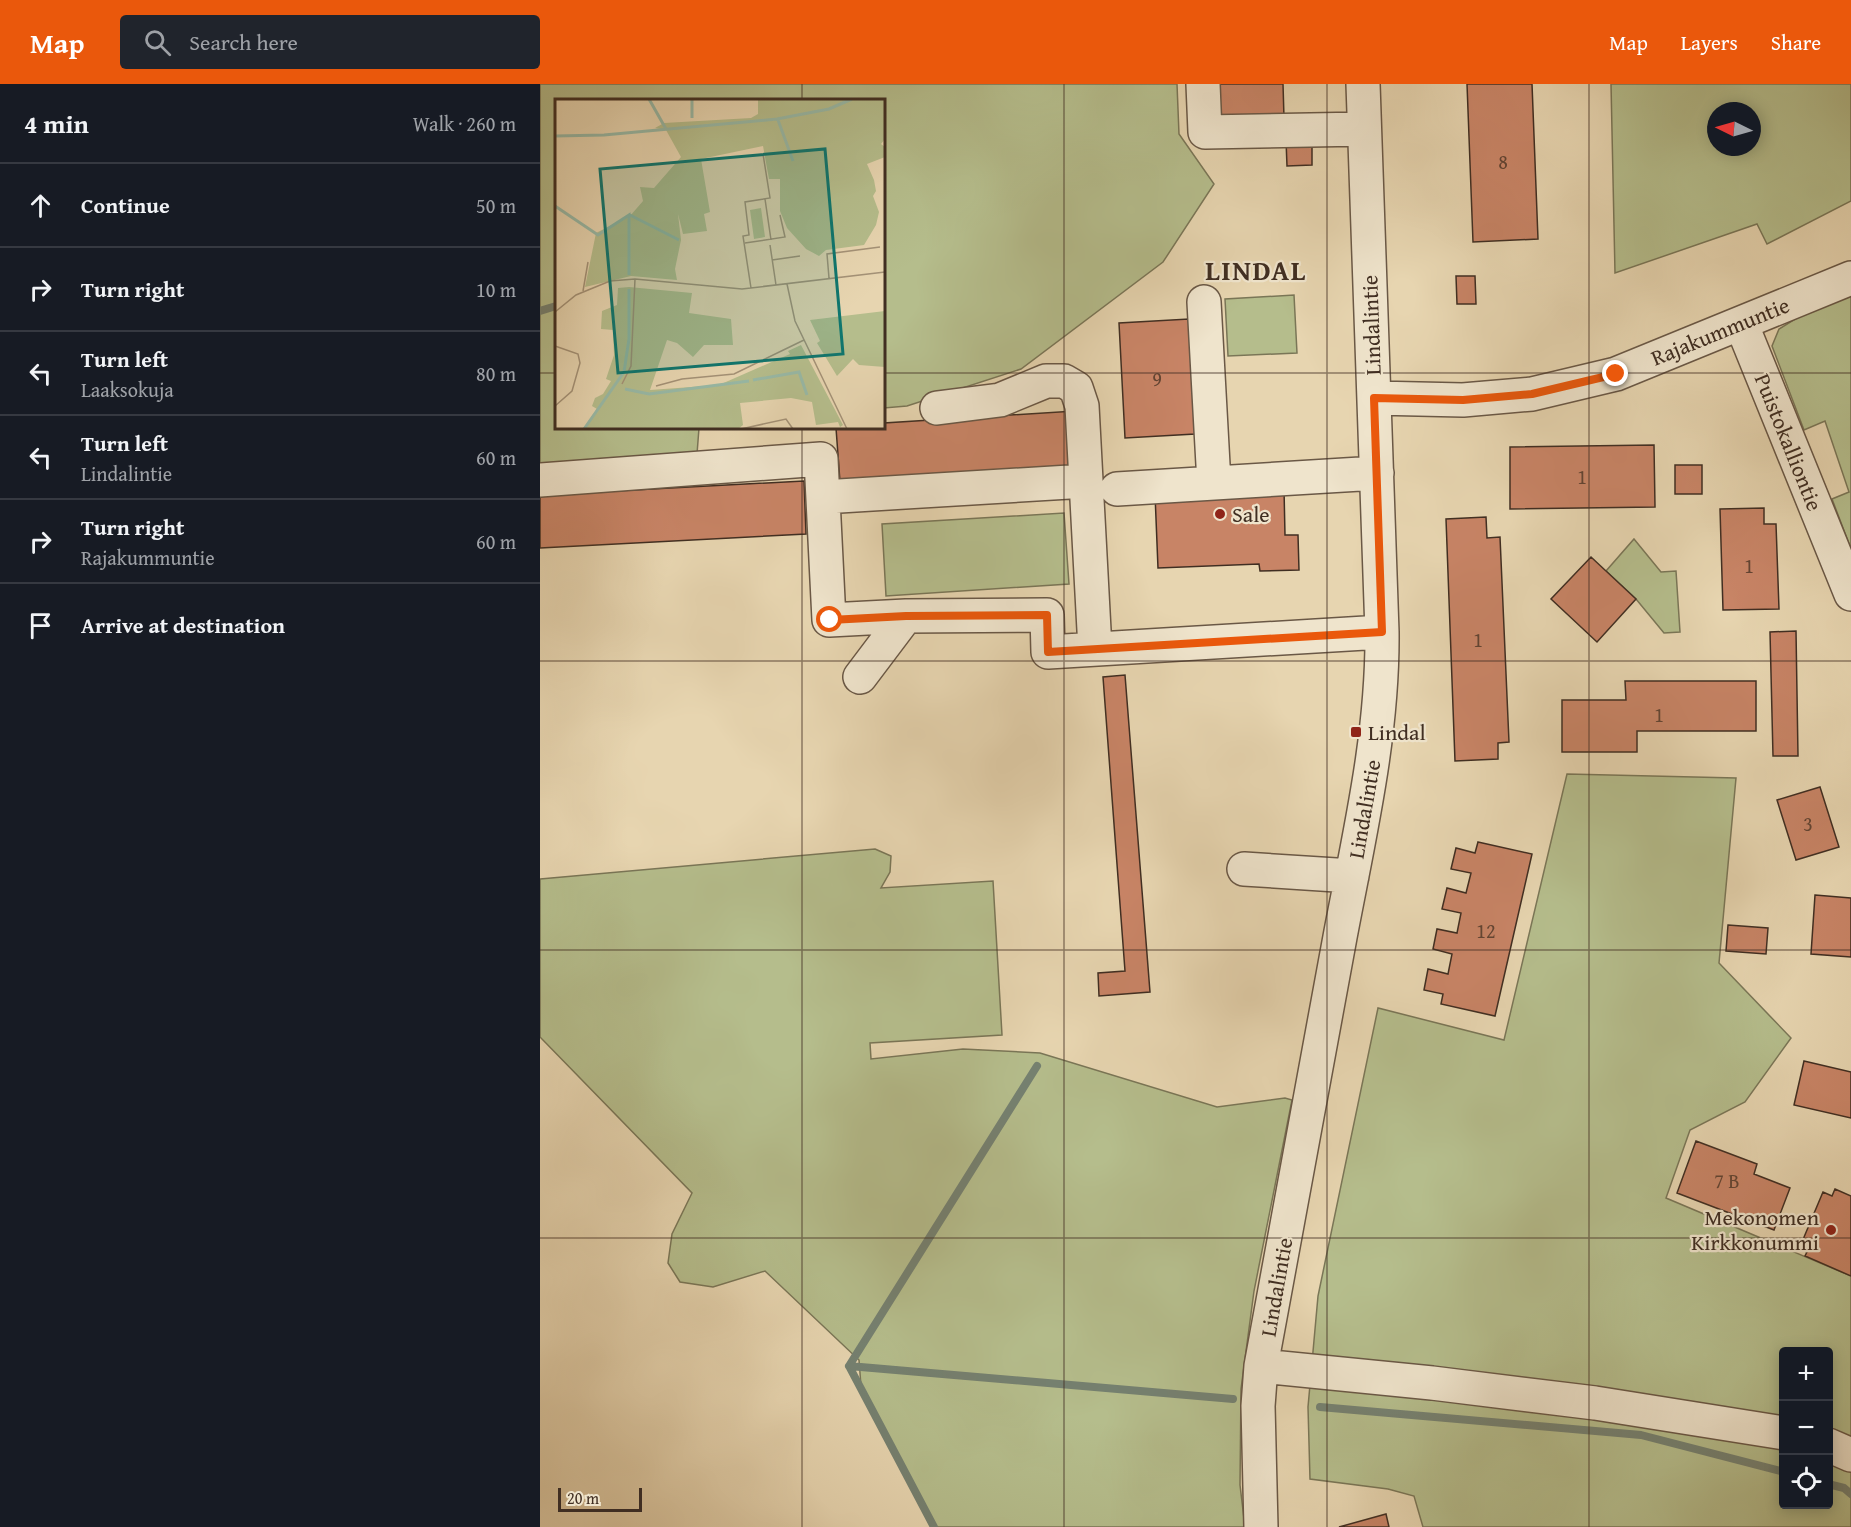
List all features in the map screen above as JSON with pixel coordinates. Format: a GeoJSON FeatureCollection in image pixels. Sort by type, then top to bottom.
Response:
{"type":"FeatureCollection","features":[{"type":"Feature","properties":{"kind":"street"},"geometry":{"type":"LineString","coordinates":[[1203,84],[1205,132],[1364,129]]}},
{"type":"Feature","properties":{"kind":"street","name":"Lindalintie"},"geometry":{"type":"LineString","coordinates":[[1261,1527],[1258,1406],[1261,1366],[1370,787],[1381,690],[1382,632],[1363,84]]}},
{"type":"Feature","properties":{"kind":"street","name":"Rajakummuntie"},"geometry":{"type":"LineString","coordinates":[[1374,398],[1463,400],[1532,394],[1616,374],[1851,278]]}},
{"type":"Feature","properties":{"kind":"street"},"geometry":{"type":"LineString","coordinates":[[1204,302],[1214,483]]}},
{"type":"Feature","properties":{"kind":"street","name":"Puistokalliontie"},"geometry":{"type":"LineString","coordinates":[[1741,323],[1851,594]]}},
{"type":"Feature","properties":{"kind":"street"},"geometry":{"type":"LineString","coordinates":[[936,408],[1000,400],[1046,381],[1064,381],[1076,388],[1082,406],[1095,649]]}},
{"type":"Feature","properties":{"kind":"street"},"geometry":{"type":"LineString","coordinates":[[540,480],[821,459],[830,620],[906,616],[1047,615],[1048,652],[1382,632]]}},
{"type":"Feature","properties":{"kind":"street"},"geometry":{"type":"LineString","coordinates":[[1117,489],[1377,472]]}},
{"type":"Feature","properties":{"kind":"street"},"geometry":{"type":"LineString","coordinates":[[823,497],[1086,481]]}},
{"type":"Feature","properties":{"kind":"street"},"geometry":{"type":"LineString","coordinates":[[860,677],[906,616]]}},
{"type":"Feature","properties":{"kind":"street"},"geometry":{"type":"LineString","coordinates":[[1244,869],[1352,876]]}},
{"type":"Feature","properties":{"kind":"street"},"geometry":{"type":"LineString","coordinates":[[1261,1366],[1432,1383],[1584,1402],[1779,1432]]}},
{"type":"Feature","properties":{"kind":"street"},"geometry":{"type":"LineString","coordinates":[[1833,1447],[1851,1455]]}},
{"type":"Feature","properties":{"kind":"green space"},"geometry":{"type":"Polygon","coordinates":[[[540,84],[1177,84],[1179,134],[1214,184],[1163,262],[1021,369],[907,406],[885,408],[885,99],[555,99],[555,429],[699,429],[697,454],[540,467],[540,84]]]}},
{"type":"Feature","properties":{"kind":"green space"},"geometry":{"type":"Polygon","coordinates":[[[1611,84],[1851,84],[1851,201],[1767,244],[1757,224],[1615,273],[1611,84]]]}},
{"type":"Feature","properties":{"kind":"green space"},"geometry":{"type":"Polygon","coordinates":[[[1294,295],[1297,353],[1228,356],[1225,299],[1294,295]]]}},
{"type":"Feature","properties":{"kind":"green space"},"geometry":{"type":"Polygon","coordinates":[[[1851,296],[1851,549],[1832,499],[1849,492],[1825,421],[1804,430],[1772,346],[1779,329],[1800,316],[1851,296]]]}},
{"type":"Feature","properties":{"kind":"green space"},"geometry":{"type":"Polygon","coordinates":[[[1064,513],[1069,584],[886,596],[882,524],[1064,513]]]}},
{"type":"Feature","properties":{"kind":"green space"},"geometry":{"type":"Polygon","coordinates":[[[1634,539],[1661,572],[1676,571],[1680,632],[1664,633],[1636,599],[1606,571],[1634,539]]]}},
{"type":"Feature","properties":{"kind":"green space"},"geometry":{"type":"Polygon","coordinates":[[[1567,774],[1736,778],[1719,963],[1791,1038],[1745,1102],[1690,1130],[1666,1198],[1851,1276],[1851,1527],[1423,1527],[1414,1496],[1388,1489],[1310,1479],[1308,1407],[1318,1296],[1378,1008],[1504,1040],[1567,774]]]}},
{"type":"Feature","properties":{"kind":"green space"},"geometry":{"type":"Polygon","coordinates":[[[875,849],[891,856],[890,872],[881,888],[993,881],[1002,1035],[870,1043],[871,1059],[963,1049],[1040,1053],[1217,1107],[1285,1098],[1292,1100],[1254,1291],[1241,1389],[1240,1485],[1245,1527],[931,1527],[861,1386],[859,1360],[765,1271],[713,1287],[680,1282],[668,1263],[672,1234],[692,1193],[540,1037],[540,879],[875,849]]]}},
{"type":"Feature","properties":{"kind":"building"},"geometry":{"type":"Polygon","coordinates":[[[1213,84],[1283,84],[1284,118],[1214,120],[1213,84]]]}},
{"type":"Feature","properties":{"kind":"building"},"geometry":{"type":"Polygon","coordinates":[[[1467,84],[1532,84],[1538,239],[1473,242],[1467,84]]]}},
{"type":"Feature","properties":{"kind":"building"},"geometry":{"type":"Polygon","coordinates":[[[1286,140],[1312,140],[1312,165],[1287,166],[1286,140]]]}},
{"type":"Feature","properties":{"kind":"building"},"geometry":{"type":"Polygon","coordinates":[[[1456,276],[1475,276],[1476,304],[1457,304],[1456,276]]]}},
{"type":"Feature","properties":{"kind":"building"},"geometry":{"type":"Polygon","coordinates":[[[1189,319],[1195,434],[1125,438],[1119,323],[1189,319]]]}},
{"type":"Feature","properties":{"kind":"building"},"geometry":{"type":"Polygon","coordinates":[[[1075,411],[1079,467],[840,482],[836,429],[885,429],[885,423],[1075,411]]]}},
{"type":"Feature","properties":{"kind":"building"},"geometry":{"type":"Polygon","coordinates":[[[1654,445],[1655,507],[1510,509],[1510,447],[1654,445]]]}},
{"type":"Feature","properties":{"kind":"building"},"geometry":{"type":"Polygon","coordinates":[[[1675,465],[1702,465],[1702,494],[1675,494],[1675,465]]]}},
{"type":"Feature","properties":{"kind":"building"},"geometry":{"type":"Polygon","coordinates":[[[804,481],[806,534],[540,548],[540,495],[804,481]]]}},
{"type":"Feature","properties":{"kind":"building","name":"Sale"},"geometry":{"type":"Polygon","coordinates":[[[1284,489],[1285,535],[1298,535],[1299,570],[1260,571],[1259,564],[1158,568],[1155,494],[1284,489]]]}},
{"type":"Feature","properties":{"kind":"building"},"geometry":{"type":"Polygon","coordinates":[[[1764,508],[1764,524],[1776,524],[1779,609],[1723,610],[1720,509],[1764,508]]]}},
{"type":"Feature","properties":{"kind":"building"},"geometry":{"type":"Polygon","coordinates":[[[1486,517],[1487,538],[1500,537],[1509,742],[1498,743],[1498,759],[1455,761],[1446,519],[1486,517]]]}},
{"type":"Feature","properties":{"kind":"building"},"geometry":{"type":"Polygon","coordinates":[[[1591,557],[1636,599],[1597,642],[1551,599],[1591,557]]]}},
{"type":"Feature","properties":{"kind":"building"},"geometry":{"type":"Polygon","coordinates":[[[1796,631],[1798,756],[1773,756],[1770,632],[1796,631]]]}},
{"type":"Feature","properties":{"kind":"building"},"geometry":{"type":"Polygon","coordinates":[[[1125,675],[1150,992],[1099,996],[1098,973],[1125,971],[1103,677],[1125,675]]]}},
{"type":"Feature","properties":{"kind":"building"},"geometry":{"type":"Polygon","coordinates":[[[1625,681],[1756,681],[1756,731],[1637,731],[1637,752],[1562,752],[1562,700],[1626,700],[1625,681]]]}},
{"type":"Feature","properties":{"kind":"building"},"geometry":{"type":"Polygon","coordinates":[[[1820,787],[1839,847],[1796,860],[1777,800],[1820,787]]]}},
{"type":"Feature","properties":{"kind":"building"},"geometry":{"type":"Polygon","coordinates":[[[1478,842],[1532,854],[1495,1016],[1441,1004],[1443,994],[1424,990],[1428,969],[1448,974],[1452,954],[1433,949],[1437,929],[1457,933],[1461,913],[1442,909],[1447,888],[1466,893],[1471,873],[1451,869],[1456,848],[1475,853],[1478,842]]]}},
{"type":"Feature","properties":{"kind":"building"},"geometry":{"type":"Polygon","coordinates":[[[1815,895],[1851,898],[1851,957],[1811,954],[1815,895]]]}},
{"type":"Feature","properties":{"kind":"building"},"geometry":{"type":"Polygon","coordinates":[[[1728,925],[1768,928],[1766,954],[1726,951],[1728,925]]]}},
{"type":"Feature","properties":{"kind":"building"},"geometry":{"type":"Polygon","coordinates":[[[1804,1061],[1851,1072],[1851,1118],[1794,1105],[1804,1061]]]}},
{"type":"Feature","properties":{"kind":"building"},"geometry":{"type":"Polygon","coordinates":[[[1696,1141],[1757,1164],[1754,1174],[1790,1188],[1774,1230],[1677,1193],[1696,1141]]]}},
{"type":"Feature","properties":{"kind":"building"},"geometry":{"type":"Polygon","coordinates":[[[1835,1189],[1851,1196],[1851,1276],[1805,1256],[1807,1252],[1799,1249],[1823,1192],[1832,1196],[1835,1189]]]}},
{"type":"Feature","properties":{"kind":"building"},"geometry":{"type":"Polygon","coordinates":[[[1386,1514],[1389,1527],[1339,1527],[1386,1514]]]}},
{"type":"Feature","properties":{"kind":"waterway"},"geometry":{"type":"LineString","coordinates":[[540,311],[555,306]]}},
{"type":"Feature","properties":{"kind":"waterway"},"geometry":{"type":"LineString","coordinates":[[849,1366],[1037,1066]]}},
{"type":"Feature","properties":{"kind":"waterway"},"geometry":{"type":"LineString","coordinates":[[934,1527],[849,1366],[1233,1399]]}},
{"type":"Feature","properties":{"kind":"waterway"},"geometry":{"type":"LineString","coordinates":[[1320,1407],[1641,1435],[1779,1471]]}},
{"type":"Feature","properties":{"kind":"waterway"},"geometry":{"type":"LineString","coordinates":[[1833,1485],[1844,1488],[1851,1494]]}},
{"type":"Feature","properties":{"kind":"place","name":"Sale"},"geometry":{"type":"Point","coordinates":[1220,514]}},
{"type":"Feature","properties":{"kind":"place","name":"Lindal"},"geometry":{"type":"Point","coordinates":[1356,732]}},
{"type":"Feature","properties":{"kind":"place","name":"Mekonomen Kirkkonummi"},"geometry":{"type":"Point","coordinates":[1831,1230]}},
{"type":"Feature","properties":{"kind":"district","name":"LINDAL"},"geometry":{"type":"Point","coordinates":[1256,270]}},
{"type":"Feature","properties":{"kind":"route"},"geometry":{"type":"LineString","coordinates":[[830,620],[906,616],[1047,615],[1048,652],[1382,632],[1374,398],[1463,400],[1532,394],[1616,374]]}}]}
